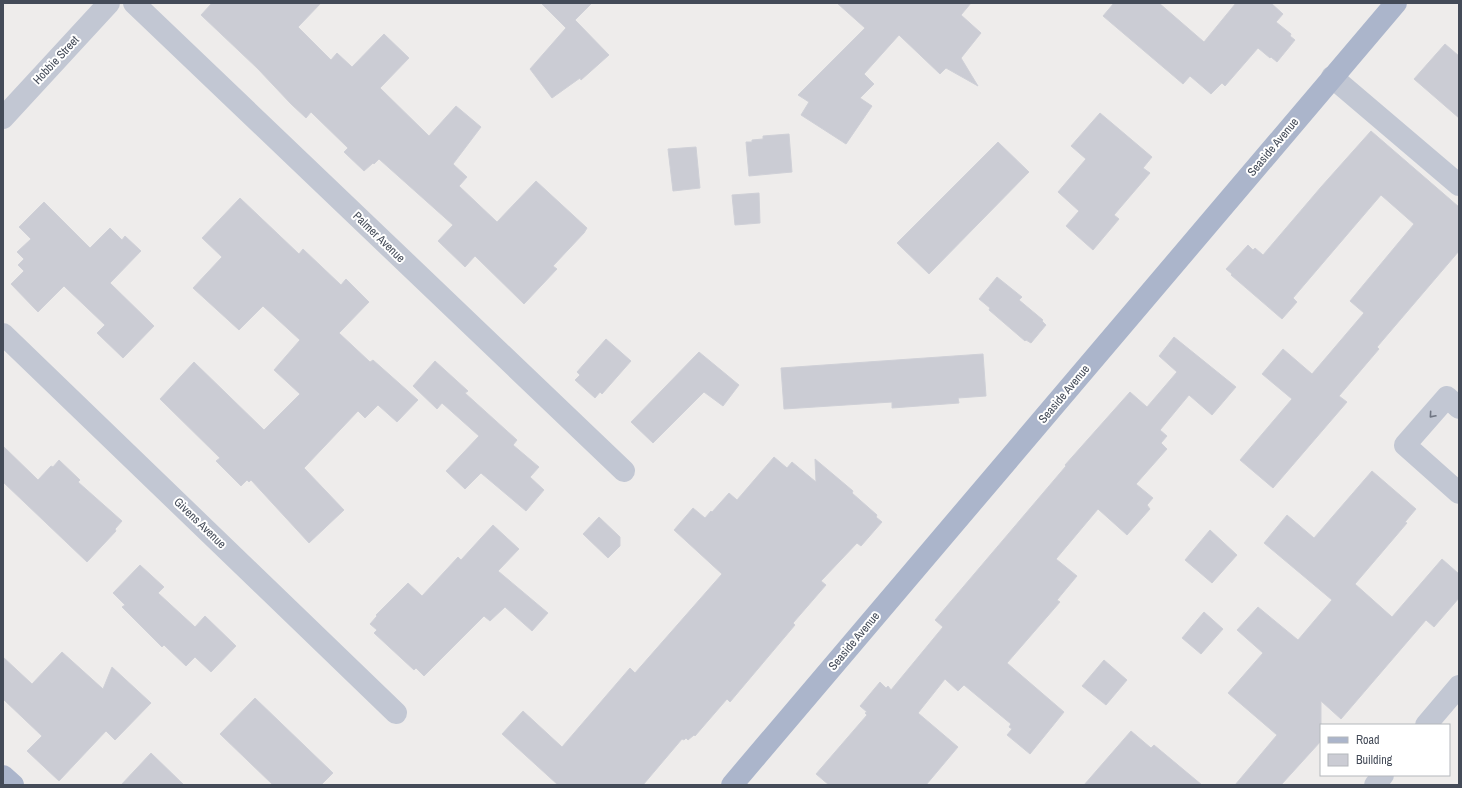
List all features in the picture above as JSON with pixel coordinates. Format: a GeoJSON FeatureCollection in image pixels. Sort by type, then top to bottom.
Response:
{"type":"FeatureCollection","features":[{"type":"Feature","properties":{"kind":"main road","name":"Seaside Avenue"},"geometry":{"type":"LineString","coordinates":[[733,784],[1396,3]]}},
{"type":"Feature","properties":{"kind":"street","name":"Hobbie Street"},"geometry":{"type":"LineString","coordinates":[[3,118],[109,3]]}},
{"type":"Feature","properties":{"kind":"street","name":"Palmer Avenue"},"geometry":{"type":"LineString","coordinates":[[134,3],[624,471]]}},
{"type":"Feature","properties":{"kind":"street"},"geometry":{"type":"LineString","coordinates":[[1332,78],[1459,185]]}},
{"type":"Feature","properties":{"kind":"street","name":"Givens Avenue"},"geometry":{"type":"LineString","coordinates":[[3,334],[396,713]]}},
{"type":"Feature","properties":{"kind":"street"},"geometry":{"type":"LineString","coordinates":[[1459,408],[1447,397],[1405,445],[1459,493]]}},
{"type":"Feature","properties":{"kind":"street"},"geometry":{"type":"LineString","coordinates":[[1427,724],[1459,686]]}},
{"type":"Feature","properties":{"kind":"street"},"geometry":{"type":"LineString","coordinates":[[1375,785],[1383,776]]}},
{"type":"Feature","properties":{"kind":"building"},"geometry":{"type":"Polygon","coordinates":[[[212,3],[321,3],[298,27],[331,60],[337,53],[352,67],[384,34],[409,58],[380,88],[429,136],[456,106],[481,127],[453,164],[467,177],[459,186],[497,222],[536,181],[587,228],[584,233],[553,266],[557,269],[524,304],[475,256],[465,267],[438,241],[453,225],[379,159],[364,171],[344,152],[348,148],[311,112],[306,118],[291,104],[258,69],[201,15],[212,3]]]}},
{"type":"Feature","properties":{"kind":"building"},"geometry":{"type":"Polygon","coordinates":[[[541,3],[592,3],[575,20],[609,55],[581,80],[580,78],[552,98],[530,69],[566,28],[541,3]]]}},
{"type":"Feature","properties":{"kind":"building"},"geometry":{"type":"Polygon","coordinates":[[[837,3],[971,3],[961,15],[981,33],[961,58],[978,86],[946,68],[940,74],[899,35],[864,74],[874,84],[860,98],[872,106],[846,144],[801,115],[809,102],[798,95],[865,28],[837,3]]]}},
{"type":"Feature","properties":{"kind":"building"},"geometry":{"type":"Polygon","coordinates":[[[1114,3],[1159,3],[1204,42],[1236,3],[1271,3],[1283,14],[1276,22],[1291,34],[1290,36],[1295,40],[1277,62],[1258,48],[1225,86],[1222,83],[1211,94],[1190,76],[1183,84],[1103,16],[1114,3]]]}},
{"type":"Feature","properties":{"kind":"building"},"geometry":{"type":"Polygon","coordinates":[[[1445,44],[1459,56],[1459,118],[1414,79],[1445,44]]]}},
{"type":"Feature","properties":{"kind":"building"},"geometry":{"type":"Polygon","coordinates":[[[1100,113],[1152,157],[1143,168],[1150,173],[1114,215],[1119,219],[1093,250],[1066,226],[1079,211],[1058,192],[1086,159],[1071,146],[1100,113]]]}},
{"type":"Feature","properties":{"kind":"building"},"geometry":{"type":"Polygon","coordinates":[[[1371,131],[1459,207],[1459,251],[1377,347],[1379,349],[1339,396],[1347,402],[1273,488],[1240,460],[1292,399],[1262,374],[1283,349],[1312,374],[1364,313],[1350,301],[1414,224],[1381,195],[1293,298],[1297,302],[1282,319],[1226,269],[1248,245],[1253,250],[1255,248],[1263,255],[1371,131]]]}},
{"type":"Feature","properties":{"kind":"building"},"geometry":{"type":"Polygon","coordinates":[[[789,134],[792,172],[749,176],[746,142],[763,139],[763,136],[789,134]]]}},
{"type":"Feature","properties":{"kind":"building"},"geometry":{"type":"Polygon","coordinates":[[[998,142],[1029,172],[929,274],[897,243],[998,142]]]}},
{"type":"Feature","properties":{"kind":"building"},"geometry":{"type":"Polygon","coordinates":[[[696,147],[700,188],[673,191],[668,149],[696,147]]]}},
{"type":"Feature","properties":{"kind":"building"},"geometry":{"type":"Polygon","coordinates":[[[759,193],[760,223],[735,225],[732,195],[759,193]]]}},
{"type":"Feature","properties":{"kind":"building"},"geometry":{"type":"Polygon","coordinates":[[[240,198],[299,254],[303,249],[341,285],[346,279],[369,302],[339,333],[370,362],[373,360],[418,400],[397,422],[378,405],[365,418],[358,411],[304,468],[344,510],[309,543],[251,480],[249,482],[247,480],[241,486],[216,461],[220,458],[160,399],[194,362],[264,430],[300,394],[274,370],[300,340],[263,306],[239,330],[193,288],[222,257],[202,238],[240,198]]]}},
{"type":"Feature","properties":{"kind":"building"},"geometry":{"type":"Polygon","coordinates":[[[44,202],[90,248],[110,228],[122,240],[125,236],[141,251],[110,283],[154,326],[123,358],[97,333],[105,325],[64,286],[38,312],[11,284],[24,271],[18,265],[24,259],[17,252],[31,239],[19,227],[44,202]]]}},
{"type":"Feature","properties":{"kind":"building"},"geometry":{"type":"Polygon","coordinates":[[[997,277],[1022,297],[1019,300],[1043,320],[1042,321],[1046,325],[1031,343],[1026,340],[1025,341],[989,310],[990,308],[979,299],[997,277]]]}},
{"type":"Feature","properties":{"kind":"building"},"geometry":{"type":"Polygon","coordinates":[[[1174,337],[1236,387],[1212,415],[1189,395],[1160,430],[1167,436],[1161,443],[1167,449],[1136,484],[1153,498],[1147,505],[1150,509],[1127,535],[1098,509],[1056,559],[1077,576],[1057,600],[1060,602],[1007,663],[1064,712],[1030,754],[1007,735],[1012,729],[1009,727],[1011,724],[964,685],[958,691],[945,679],[918,713],[958,747],[926,785],[829,785],[816,774],[867,715],[865,713],[867,712],[860,706],[880,682],[886,688],[888,686],[891,690],[943,627],[935,620],[1066,466],[1065,465],[1130,392],[1147,407],[1177,372],[1159,356],[1174,337]]]}},
{"type":"Feature","properties":{"kind":"building"},"geometry":{"type":"Polygon","coordinates":[[[606,339],[631,361],[602,394],[600,392],[595,398],[575,380],[580,375],[577,372],[606,339]]]}},
{"type":"Feature","properties":{"kind":"building"},"geometry":{"type":"Polygon","coordinates":[[[699,352],[739,385],[723,406],[704,392],[653,443],[631,422],[699,352]]]}},
{"type":"Feature","properties":{"kind":"building"},"geometry":{"type":"Polygon","coordinates":[[[983,354],[986,396],[958,398],[959,403],[892,408],[892,402],[784,409],[781,368],[983,354]]]}},
{"type":"Feature","properties":{"kind":"building"},"geometry":{"type":"Polygon","coordinates":[[[435,361],[468,391],[465,393],[517,440],[513,445],[539,467],[530,477],[544,490],[526,511],[481,473],[465,489],[446,471],[479,436],[442,403],[437,409],[413,386],[435,361]]]}},
{"type":"Feature","properties":{"kind":"building"},"geometry":{"type":"Polygon","coordinates":[[[3,446],[38,480],[59,460],[80,480],[78,482],[122,521],[115,529],[116,531],[87,562],[3,482],[3,446]]]}},
{"type":"Feature","properties":{"kind":"building"},"geometry":{"type":"Polygon","coordinates":[[[774,457],[787,468],[792,462],[816,482],[815,459],[853,491],[852,493],[877,515],[876,517],[882,522],[861,546],[857,543],[821,581],[826,585],[793,623],[795,625],[730,702],[727,699],[695,736],[694,735],[688,740],[686,738],[684,740],[682,739],[643,785],[558,785],[502,734],[523,711],[562,747],[630,668],[635,673],[722,574],[674,530],[693,508],[705,518],[729,493],[737,500],[774,457]]]}},
{"type":"Feature","properties":{"kind":"building"},"geometry":{"type":"Polygon","coordinates":[[[1372,471],[1416,509],[1405,522],[1407,523],[1355,584],[1392,617],[1442,559],[1459,574],[1459,598],[1434,627],[1426,620],[1341,719],[1321,701],[1320,742],[1281,785],[1235,785],[1277,735],[1228,693],[1263,653],[1237,630],[1258,607],[1298,640],[1332,600],[1264,543],[1287,515],[1314,538],[1372,471]]]}},
{"type":"Feature","properties":{"kind":"building"},"geometry":{"type":"Polygon","coordinates":[[[599,517],[620,537],[620,546],[608,558],[583,534],[599,517]]]}},
{"type":"Feature","properties":{"kind":"building"},"geometry":{"type":"Polygon","coordinates":[[[493,525],[519,549],[498,571],[548,613],[532,631],[505,607],[490,621],[484,616],[424,676],[416,668],[414,670],[374,633],[377,630],[370,624],[377,616],[376,615],[408,583],[422,596],[458,557],[461,560],[493,525]]]}},
{"type":"Feature","properties":{"kind":"building"},"geometry":{"type":"Polygon","coordinates":[[[1210,530],[1237,555],[1212,583],[1185,560],[1210,530]]]}},
{"type":"Feature","properties":{"kind":"building"},"geometry":{"type":"Polygon","coordinates":[[[140,565],[164,587],[158,593],[195,627],[205,616],[236,646],[211,672],[195,657],[186,666],[164,645],[162,647],[122,607],[125,605],[113,593],[140,565]]]}},
{"type":"Feature","properties":{"kind":"building"},"geometry":{"type":"Polygon","coordinates":[[[1204,612],[1223,629],[1201,654],[1182,638],[1204,612]]]}},
{"type":"Feature","properties":{"kind":"building"},"geometry":{"type":"Polygon","coordinates":[[[62,652],[103,689],[112,667],[151,703],[115,740],[106,731],[59,781],[27,751],[42,736],[3,699],[3,657],[32,684],[62,652]]]}},
{"type":"Feature","properties":{"kind":"building"},"geometry":{"type":"Polygon","coordinates":[[[1104,660],[1127,680],[1106,705],[1082,686],[1104,660]]]}},
{"type":"Feature","properties":{"kind":"building"},"geometry":{"type":"Polygon","coordinates":[[[255,698],[333,773],[321,785],[273,785],[220,734],[255,698]]]}},
{"type":"Feature","properties":{"kind":"building"},"geometry":{"type":"Polygon","coordinates":[[[1131,731],[1151,748],[1154,745],[1202,785],[1084,785],[1131,731]]]}},
{"type":"Feature","properties":{"kind":"building"},"geometry":{"type":"Polygon","coordinates":[[[151,753],[184,785],[121,785],[151,753]]]}}]}
